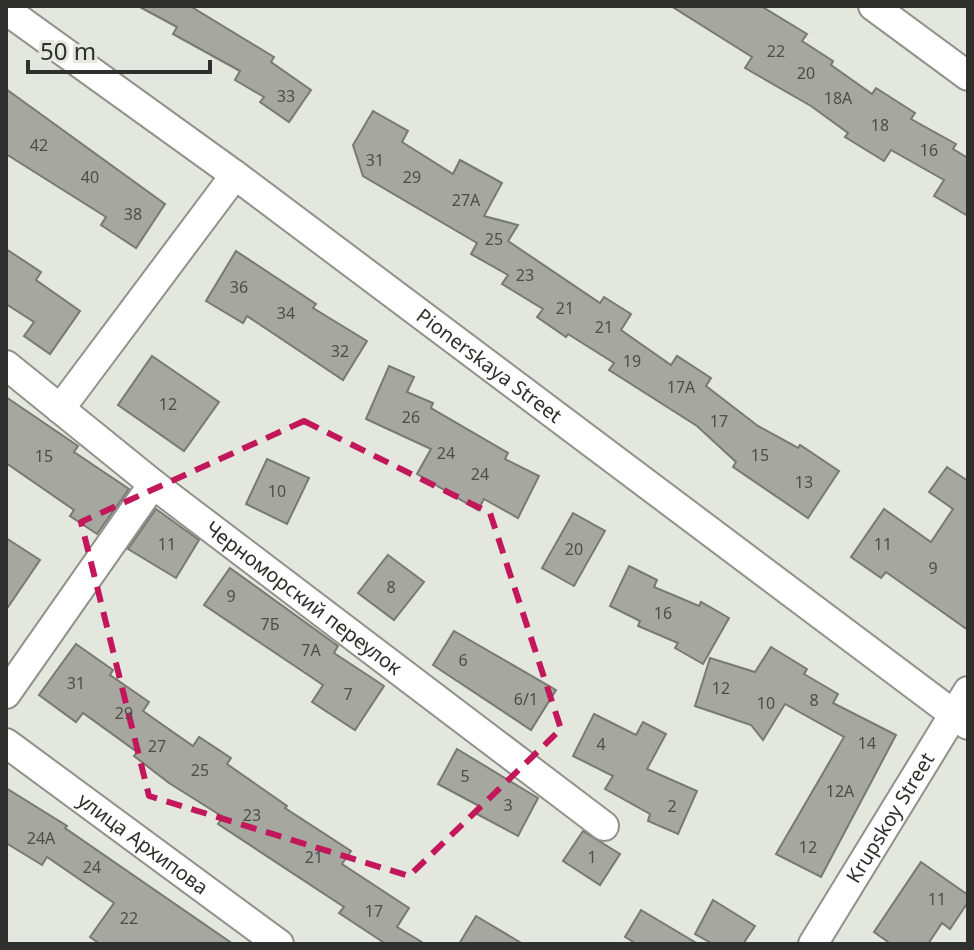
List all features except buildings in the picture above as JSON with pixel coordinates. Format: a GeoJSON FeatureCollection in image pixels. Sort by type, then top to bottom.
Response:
{"type":"FeatureCollection","features":[{"type":"Feature","properties":{"kind":"street"},"geometry":{"type":"LineString","coordinates":[[873,6],[968,76]]}},
{"type":"Feature","properties":{"kind":"street","name":"Pionerskaya Street"},"geometry":{"type":"LineString","coordinates":[[6,10],[963,711]]}},
{"type":"Feature","properties":{"kind":"street"},"geometry":{"type":"LineString","coordinates":[[60,409],[235,175]]}},
{"type":"Feature","properties":{"kind":"street","name":"Черноморский переулок"},"geometry":{"type":"LineString","coordinates":[[6,365],[153,484],[604,826]]}},
{"type":"Feature","properties":{"kind":"street"},"geometry":{"type":"LineString","coordinates":[[6,694],[153,484]]}},
{"type":"Feature","properties":{"kind":"street","name":"Krupskoy Street"},"geometry":{"type":"LineString","coordinates":[[813,944],[963,711]]}},
{"type":"Feature","properties":{"kind":"street","name":"улица Архипова"},"geometry":{"type":"LineString","coordinates":[[6,743],[279,944]]}},
{"type":"Feature","properties":{"kind":"highlighted area"},"geometry":{"type":"Polygon","coordinates":[[[304,421],[490,513],[561,729],[409,876],[149,796],[81,522],[304,421]]]}}]}
